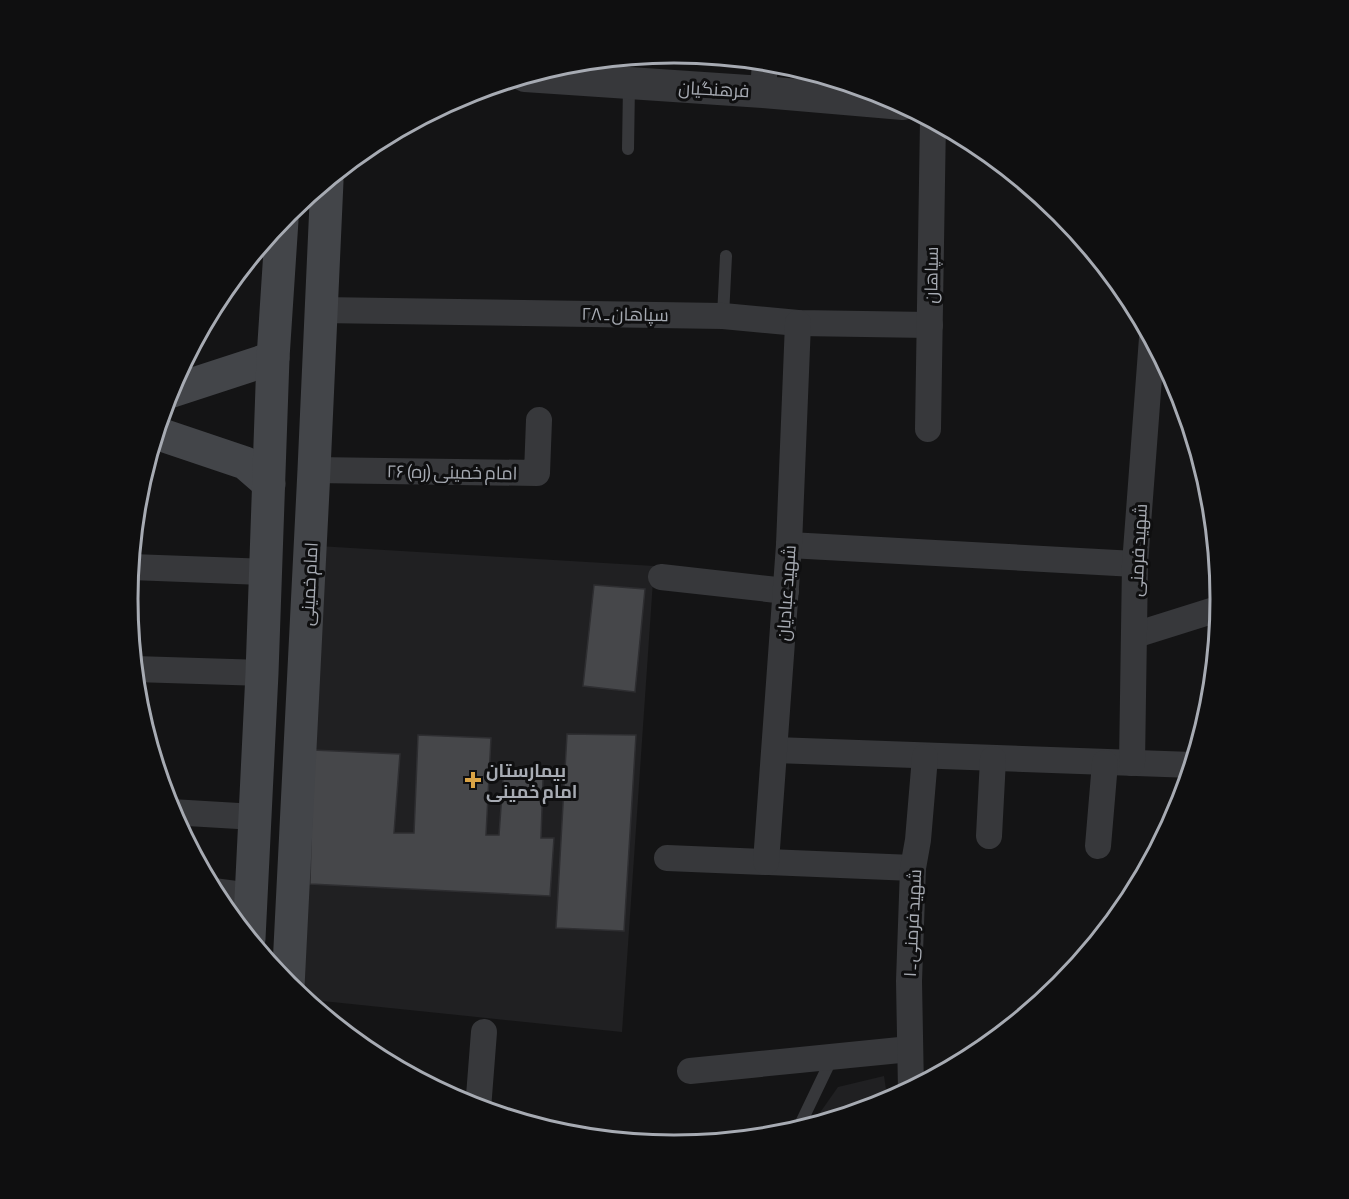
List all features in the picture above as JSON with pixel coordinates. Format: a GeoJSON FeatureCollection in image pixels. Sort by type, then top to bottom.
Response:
{"type":"FeatureCollection","features":[{"type":"Feature","properties":{"kind":"main road","name":"امام خمینی"},"geometry":{"type":"LineString","coordinates":[[289,972],[315,470],[326,192]]}},
{"type":"Feature","properties":{"kind":"main road"},"geometry":{"type":"LineString","coordinates":[[250,927],[262,673],[273,358],[281,235]]}},
{"type":"Feature","properties":{"kind":"main road"},"geometry":{"type":"LineString","coordinates":[[182,388],[273,358]]}},
{"type":"Feature","properties":{"kind":"main road"},"geometry":{"type":"LineString","coordinates":[[166,429],[174,416],[173,410]]}},
{"type":"Feature","properties":{"kind":"main road"},"geometry":{"type":"LineString","coordinates":[[164,435],[245,463],[269,484]]}},
{"type":"Feature","properties":{"kind":"street","name":"فرهنگیان"},"geometry":{"type":"LineString","coordinates":[[549,78],[630,84],[764,76],[856,95]]}},
{"type":"Feature","properties":{"kind":"street","name":"سپاهان"},"geometry":{"type":"LineString","coordinates":[[928,429],[933,129]]}},
{"type":"Feature","properties":{"kind":"street","name":"سپاهان ـ ۲۸"},"geometry":{"type":"LineString","coordinates":[[320,310],[723,316],[798,323],[930,325]]}},
{"type":"Feature","properties":{"kind":"street","name":"شهید عبادیان"},"geometry":{"type":"LineString","coordinates":[[766,862],[789,545],[798,323]]}},
{"type":"Feature","properties":{"kind":"street","name":"شهید فرمنی"},"geometry":{"type":"LineString","coordinates":[[1132,763],[1135,564],[1151,353]]}},
{"type":"Feature","properties":{"kind":"street","name":"امام خمینی (ره) ۲۶"},"geometry":{"type":"LineString","coordinates":[[315,470],[537,473],[539,420]]}},
{"type":"Feature","properties":{"kind":"street"},"geometry":{"type":"LineString","coordinates":[[789,545],[1135,564]]}},
{"type":"Feature","properties":{"kind":"street"},"geometry":{"type":"LineString","coordinates":[[139,567],[266,572]]}},
{"type":"Feature","properties":{"kind":"street"},"geometry":{"type":"LineString","coordinates":[[661,577],[786,591]]}},
{"type":"Feature","properties":{"kind":"street"},"geometry":{"type":"LineString","coordinates":[[1135,635],[1211,611]]}},
{"type":"Feature","properties":{"kind":"street"},"geometry":{"type":"LineString","coordinates":[[143,669],[262,673]]}},
{"type":"Feature","properties":{"kind":"street"},"geometry":{"type":"LineString","coordinates":[[775,750],[1185,765]]}},
{"type":"Feature","properties":{"kind":"street","name":"شهید فرمنی ـ ۱"},"geometry":{"type":"LineString","coordinates":[[911,1082],[909,981],[913,868],[918,840],[925,757]]}},
{"type":"Feature","properties":{"kind":"street"},"geometry":{"type":"LineString","coordinates":[[989,836],[993,759]]}},
{"type":"Feature","properties":{"kind":"street"},"geometry":{"type":"LineString","coordinates":[[1098,846],[1106,763]]}},
{"type":"Feature","properties":{"kind":"street"},"geometry":{"type":"LineString","coordinates":[[182,813],[255,818]]}},
{"type":"Feature","properties":{"kind":"street"},"geometry":{"type":"LineString","coordinates":[[667,858],[913,868]]}},
{"type":"Feature","properties":{"kind":"street"},"geometry":{"type":"LineString","coordinates":[[225,893],[251,896]]}},
{"type":"Feature","properties":{"kind":"street"},"geometry":{"type":"LineString","coordinates":[[479,1099],[484,1032]]}},
{"type":"Feature","properties":{"kind":"street"},"geometry":{"type":"LineString","coordinates":[[690,1071],[910,1049]]}},
{"type":"Feature","properties":{"kind":"lane"},"geometry":{"type":"LineString","coordinates":[[627,149],[630,84]]}},
{"type":"Feature","properties":{"kind":"lane"},"geometry":{"type":"LineString","coordinates":[[723,316],[726,256]]}},
{"type":"Feature","properties":{"kind":"lane"},"geometry":{"type":"LineString","coordinates":[[802,1121],[833,1057]]}},
{"type":"Feature","properties":{"kind":"shaded area","name":"بیمارستان امام خمینی"},"geometry":{"type":"Polygon","coordinates":[[[318,546],[654,566],[622,1032],[318,1001],[299,982],[318,546]]]}},
{"type":"Feature","properties":{"kind":"shaded area"},"geometry":{"type":"Polygon","coordinates":[[[884,1076],[886,1092],[817,1117],[838,1087],[884,1076]]]}},
{"type":"Feature","properties":{"kind":"building"},"geometry":{"type":"Polygon","coordinates":[[[594,585],[645,589],[635,692],[583,686],[594,585]]]}},
{"type":"Feature","properties":{"kind":"building"},"geometry":{"type":"Polygon","coordinates":[[[567,734],[636,735],[624,931],[556,928],[567,734]]]}},
{"type":"Feature","properties":{"kind":"building"},"geometry":{"type":"Polygon","coordinates":[[[418,735],[491,738],[486,835],[499,835],[503,779],[543,779],[541,838],[554,838],[550,896],[310,884],[313,750],[400,754],[394,833],[414,833],[418,735]]]}},
{"type":"Feature","properties":{"kind":"place","name":"بیمارستان امام خمینی"},"geometry":{"type":"Point","coordinates":[473,780]}}]}
